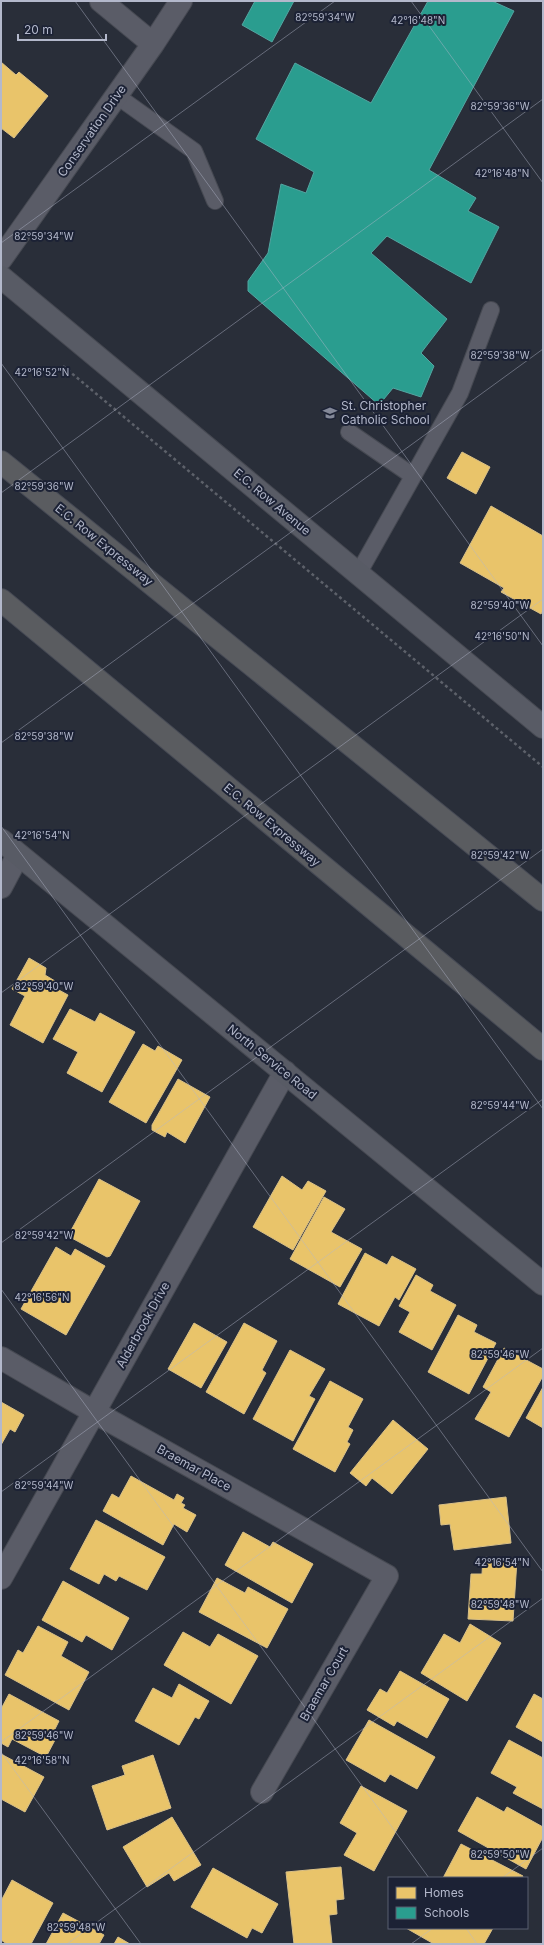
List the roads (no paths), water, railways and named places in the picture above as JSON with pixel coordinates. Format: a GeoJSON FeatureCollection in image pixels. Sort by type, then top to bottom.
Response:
{"type":"FeatureCollection","features":[{"type":"Feature","properties":{"kind":"highway","name":"E.C. Row Expressway"},"geometry":{"type":"LineString","coordinates":[[1,462],[543,900]]}},
{"type":"Feature","properties":{"kind":"highway","name":"E.C. Row Expressway"},"geometry":{"type":"LineString","coordinates":[[1,600],[543,1049]]}},
{"type":"Feature","properties":{"kind":"street"},"geometry":{"type":"LineString","coordinates":[[101,1],[153,44]]}},
{"type":"Feature","properties":{"kind":"street","name":"Conservation Drive"},"geometry":{"type":"LineString","coordinates":[[1,259],[117,96],[181,1]]}},
{"type":"Feature","properties":{"kind":"street","name":"E.C. Row Avenue"},"geometry":{"type":"LineString","coordinates":[[1,277],[543,727]]}},
{"type":"Feature","properties":{"kind":"street","name":"North Service Road"},"geometry":{"type":"LineString","coordinates":[[1,840],[543,1284]]}},
{"type":"Feature","properties":{"kind":"street"},"geometry":{"type":"LineString","coordinates":[[1,887],[18,855]]}},
{"type":"Feature","properties":{"kind":"street","name":"Alderbrook Drive"},"geometry":{"type":"LineString","coordinates":[[1,1578],[285,1072]]}},
{"type":"Feature","properties":{"kind":"street","name":"Braemar Place"},"geometry":{"type":"LineString","coordinates":[[1,1358],[94,1412],[387,1576]]}},
{"type":"Feature","properties":{"kind":"street","name":"Braemar Court"},"geometry":{"type":"LineString","coordinates":[[262,1792],[387,1576]]}},
{"type":"Feature","properties":{"kind":"lane"},"geometry":{"type":"LineString","coordinates":[[117,96],[194,151],[215,201]]}},
{"type":"Feature","properties":{"kind":"lane"},"geometry":{"type":"LineString","coordinates":[[358,574],[460,393],[491,310]]}},
{"type":"Feature","properties":{"kind":"lane"},"geometry":{"type":"LineString","coordinates":[[349,432],[413,476]]}},
{"type":"Feature","properties":{"kind":"place","name":"St. Christopher Catholic School"},"geometry":{"type":"Point","coordinates":[330,413]}}]}
